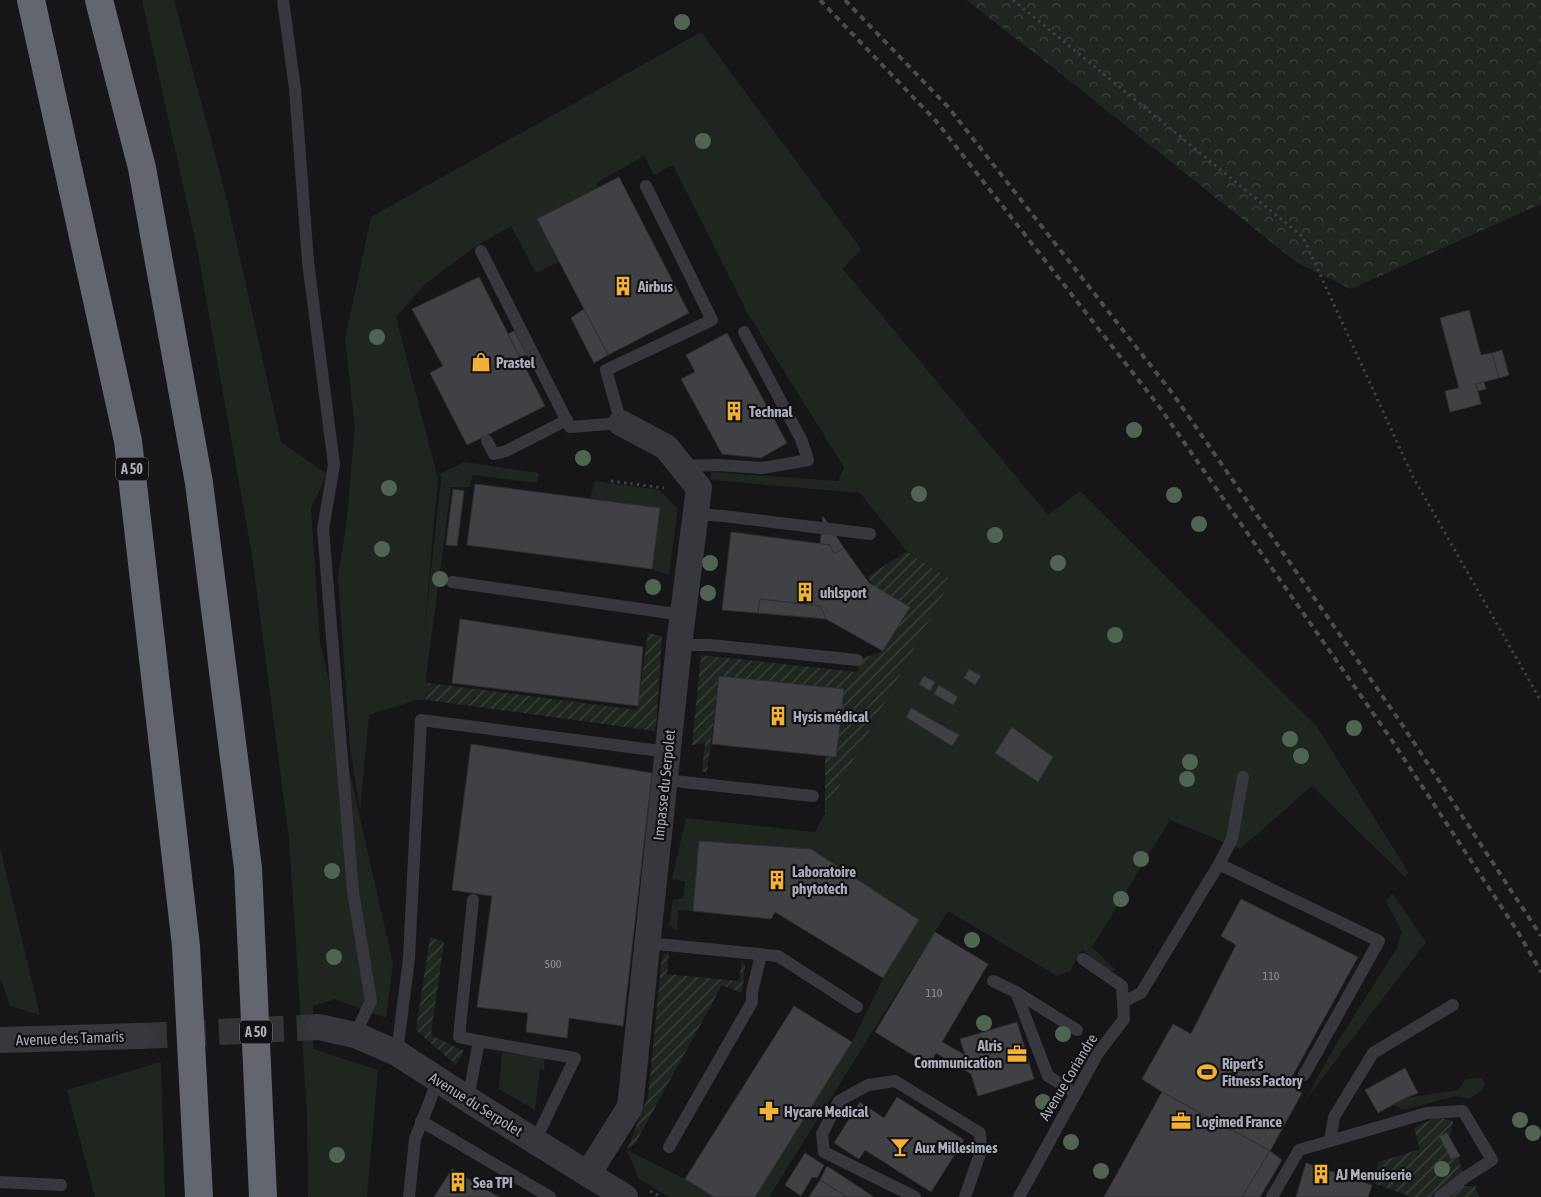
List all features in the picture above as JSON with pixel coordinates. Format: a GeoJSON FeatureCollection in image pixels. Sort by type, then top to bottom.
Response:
{"type":"FeatureCollection","features":[{"type":"Feature","properties":{"kind":"highway","name":"A 50"},"geometry":{"type":"LineString","coordinates":[[31,0],[128,440],[186,946],[199,1197]]}},
{"type":"Feature","properties":{"kind":"highway","name":"A 50"},"geometry":{"type":"LineString","coordinates":[[99,0],[142,168],[199,483],[248,868],[263,1197]]}},
{"type":"Feature","properties":{"kind":"highway"},"geometry":{"type":"LineString","coordinates":[[261,1149],[268,1197]]}},
{"type":"Feature","properties":{"kind":"street","name":"Impasse du Serpolet"},"geometry":{"type":"LineString","coordinates":[[588,1174],[630,1107],[683,615],[699,488],[666,446],[622,423]]}},
{"type":"Feature","properties":{"kind":"street","name":"Avenue du Serpolet"},"geometry":{"type":"LineString","coordinates":[[319,1027],[355,1035],[397,1053],[625,1197]]}},
{"type":"Feature","properties":{"kind":"street","name":"Avenue des Tamaris"},"geometry":{"type":"LineString","coordinates":[[0,1040],[141,1036]]}},
{"type":"Feature","properties":{"kind":"lane"},"geometry":{"type":"LineString","coordinates":[[283,0],[295,89],[308,262],[334,465],[323,529],[353,892],[371,1001],[355,1035]]}},
{"type":"Feature","properties":{"kind":"lane"},"geometry":{"type":"LineString","coordinates":[[481,251],[570,427],[622,423],[606,370],[712,320],[646,186]]}},
{"type":"Feature","properties":{"kind":"lane"},"geometry":{"type":"LineString","coordinates":[[682,466],[720,465],[762,468],[808,460],[801,439],[744,332]]}},
{"type":"Feature","properties":{"kind":"lane"},"geometry":{"type":"LineString","coordinates":[[488,442],[494,454],[506,451],[567,420]]}},
{"type":"Feature","properties":{"kind":"lane"},"geometry":{"type":"LineString","coordinates":[[696,514],[870,534]]}},
{"type":"Feature","properties":{"kind":"lane"},"geometry":{"type":"LineString","coordinates":[[452,582],[683,615]]}},
{"type":"Feature","properties":{"kind":"lane"},"geometry":{"type":"LineString","coordinates":[[680,645],[710,645],[857,660]]}},
{"type":"Feature","properties":{"kind":"lane"},"geometry":{"type":"LineString","coordinates":[[397,1053],[409,958],[421,720],[668,752]]}},
{"type":"Feature","properties":{"kind":"lane"},"geometry":{"type":"LineString","coordinates":[[1083,959],[1122,986],[1123,1002],[1141,993],[1219,864],[1232,839],[1243,777]]}},
{"type":"Feature","properties":{"kind":"lane"},"geometry":{"type":"LineString","coordinates":[[665,780],[813,796]]}},
{"type":"Feature","properties":{"kind":"lane"},"geometry":{"type":"LineString","coordinates":[[1219,864],[1379,941],[1304,1075]]}},
{"type":"Feature","properties":{"kind":"lane"},"geometry":{"type":"LineString","coordinates":[[473,900],[459,1037],[575,1058],[535,1141]]}},
{"type":"Feature","properties":{"kind":"lane"},"geometry":{"type":"LineString","coordinates":[[647,943],[778,956],[857,1007]]}},
{"type":"Feature","properties":{"kind":"lane"},"geometry":{"type":"LineString","coordinates":[[669,1147],[752,1002],[752,992],[761,955]]}},
{"type":"Feature","properties":{"kind":"lane"},"geometry":{"type":"LineString","coordinates":[[993,981],[1016,992],[1077,1030]]}},
{"type":"Feature","properties":{"kind":"lane"},"geometry":{"type":"LineString","coordinates":[[1016,992],[1048,1076],[1075,1093]]}},
{"type":"Feature","properties":{"kind":"lane","name":"Avenue Coriandre"},"geometry":{"type":"LineString","coordinates":[[1019,1197],[1098,1053],[1124,1019],[1123,1002]]}},
{"type":"Feature","properties":{"kind":"lane"},"geometry":{"type":"LineString","coordinates":[[1330,1141],[1334,1117],[1373,1053],[1453,1006]]}},
{"type":"Feature","properties":{"kind":"lane"},"geometry":{"type":"LineString","coordinates":[[468,1099],[479,1041]]}},
{"type":"Feature","properties":{"kind":"lane"},"geometry":{"type":"LineString","coordinates":[[409,1197],[415,1138],[438,1080]]}},
{"type":"Feature","properties":{"kind":"lane"},"geometry":{"type":"LineString","coordinates":[[915,1197],[824,1152],[822,1134],[839,1101],[868,1085],[895,1081],[980,1134],[981,1151],[965,1197]]}},
{"type":"Feature","properties":{"kind":"lane"},"geometry":{"type":"LineString","coordinates":[[1272,1197],[1299,1150],[1427,1113],[1463,1111],[1492,1160],[1464,1178],[1440,1197]]}},
{"type":"Feature","properties":{"kind":"lane"},"geometry":{"type":"LineString","coordinates":[[422,1121],[550,1197]]}},
{"type":"Feature","properties":{"kind":"lane"},"geometry":{"type":"LineString","coordinates":[[0,1182],[61,1184]]}},
{"type":"Feature","properties":{"kind":"path"},"geometry":{"type":"LineString","coordinates":[[1013,0],[1303,237],[1413,477],[1541,701]]}},
{"type":"Feature","properties":{"kind":"green space"},"geometry":{"type":"Polygon","coordinates":[[[142,0],[174,0],[227,200],[281,442],[327,474],[311,508],[320,642],[393,963],[386,1018],[335,999],[313,1006],[313,1049],[378,1070],[367,1197],[308,1197],[307,1114],[289,839],[252,555],[197,248],[142,0]]]}},
{"type":"Feature","properties":{"kind":"green space"},"geometry":{"type":"Polygon","coordinates":[[[966,0],[1541,0],[1541,204],[1351,289],[1296,262],[966,0]]]}},
{"type":"Feature","properties":{"kind":"green space"},"geometry":{"type":"Polygon","coordinates":[[[701,32],[861,249],[843,269],[1048,515],[1080,491],[1317,727],[1409,873],[1405,877],[1312,786],[1240,849],[1170,820],[1092,947],[1116,970],[1109,971],[1082,950],[1070,971],[1057,976],[948,911],[769,1197],[755,1197],[852,1042],[883,978],[919,920],[811,849],[699,841],[693,911],[678,910],[677,931],[669,925],[673,899],[683,899],[685,882],[672,879],[686,818],[815,832],[951,580],[905,549],[860,493],[711,480],[711,472],[838,481],[844,467],[748,314],[673,165],[654,175],[644,156],[596,183],[598,188],[538,219],[559,262],[536,273],[511,226],[473,248],[424,285],[396,317],[438,479],[424,633],[441,480],[440,474],[464,462],[539,473],[537,483],[473,475],[469,487],[451,487],[426,678],[428,683],[426,700],[417,700],[369,715],[360,811],[350,748],[338,576],[346,527],[355,428],[345,339],[371,217],[701,32]]]}},
{"type":"Feature","properties":{"kind":"green space"},"geometry":{"type":"Polygon","coordinates":[[[595,481],[659,490],[678,509],[669,575],[652,569],[660,508],[590,498],[595,481]]]}},
{"type":"Feature","properties":{"kind":"green space"},"geometry":{"type":"Polygon","coordinates":[[[907,551],[951,580],[825,813],[825,756],[836,756],[843,689],[719,676],[707,773],[702,771],[705,743],[692,745],[701,655],[857,672],[863,658],[884,651],[910,607],[874,586],[867,577],[907,551]]]}},
{"type":"Feature","properties":{"kind":"green space"},"geometry":{"type":"Polygon","coordinates":[[[648,633],[662,636],[655,731],[426,700],[428,683],[637,710],[648,633]]]}},
{"type":"Feature","properties":{"kind":"green space"},"geometry":{"type":"Polygon","coordinates":[[[0,848],[40,1015],[10,1006],[0,978],[0,848]]]}},
{"type":"Feature","properties":{"kind":"green space"},"geometry":{"type":"Polygon","coordinates":[[[1392,893],[1426,942],[1304,1102],[1332,1051],[1397,948],[1402,932],[1386,901],[1392,893]]]}},
{"type":"Feature","properties":{"kind":"green space"},"geometry":{"type":"Polygon","coordinates":[[[430,937],[444,942],[431,1035],[464,1051],[456,1065],[416,1030],[430,937]]]}},
{"type":"Feature","properties":{"kind":"green space"},"geometry":{"type":"Polygon","coordinates":[[[669,952],[667,974],[739,981],[742,960],[745,966],[742,993],[722,985],[635,1144],[627,1150],[648,1097],[662,956],[669,952]]]}},
{"type":"Feature","properties":{"kind":"green space"},"geometry":{"type":"Polygon","coordinates":[[[502,1052],[545,1057],[544,1070],[540,1069],[535,1110],[499,1089],[502,1052]]]}},
{"type":"Feature","properties":{"kind":"green space"},"geometry":{"type":"Polygon","coordinates":[[[161,1062],[165,1197],[95,1197],[67,1090],[161,1062]]]}},
{"type":"Feature","properties":{"kind":"green space"},"geometry":{"type":"Polygon","coordinates":[[[1482,1078],[1485,1085],[1481,1091],[1469,1099],[1456,1096],[1403,1110],[1393,1105],[1405,1098],[1458,1090],[1465,1080],[1482,1078]]]}},
{"type":"Feature","properties":{"kind":"green space"},"geometry":{"type":"Polygon","coordinates":[[[1437,1117],[1453,1121],[1449,1136],[1447,1133],[1439,1137],[1451,1159],[1458,1156],[1463,1174],[1434,1197],[1411,1197],[1373,1183],[1378,1162],[1420,1149],[1414,1128],[1437,1117]]]}},
{"type":"Feature","properties":{"kind":"green space"},"geometry":{"type":"Polygon","coordinates":[[[627,1150],[685,1179],[714,1197],[669,1197],[639,1179],[627,1150]]]}},
{"type":"Feature","properties":{"kind":"green space"},"geometry":{"type":"Polygon","coordinates":[[[1461,1186],[1475,1186],[1479,1197],[1446,1197],[1461,1186]]]}},
{"type":"Feature","properties":{"kind":"building","name":"Airbus"},"geometry":{"type":"Polygon","coordinates":[[[619,177],[689,313],[608,355],[537,219],[619,177]]]}},
{"type":"Feature","properties":{"kind":"building","name":"Prastel"},"geometry":{"type":"Polygon","coordinates":[[[479,277],[545,406],[467,445],[430,373],[443,366],[412,309],[479,277]]]}},
{"type":"Feature","properties":{"kind":"building"},"geometry":{"type":"Polygon","coordinates":[[[584,309],[608,355],[594,363],[571,318],[584,309]]]}},
{"type":"Feature","properties":{"kind":"building"},"geometry":{"type":"Polygon","coordinates":[[[1469,310],[1481,355],[1492,353],[1499,378],[1476,384],[1481,404],[1450,412],[1445,391],[1459,388],[1440,318],[1469,310]]]}},
{"type":"Feature","properties":{"kind":"building"},"geometry":{"type":"Polygon","coordinates":[[[514,331],[527,355],[520,357],[508,334],[514,331]]]}},
{"type":"Feature","properties":{"kind":"building","name":"Technal"},"geometry":{"type":"Polygon","coordinates":[[[727,333],[787,443],[761,458],[722,454],[681,379],[695,372],[686,355],[727,333]]]}},
{"type":"Feature","properties":{"kind":"building"},"geometry":{"type":"Polygon","coordinates":[[[1502,350],[1509,375],[1499,378],[1492,353],[1502,350]]]}},
{"type":"Feature","properties":{"kind":"building"},"geometry":{"type":"Polygon","coordinates":[[[1484,382],[1486,389],[1478,391],[1476,384],[1484,382]]]}},
{"type":"Feature","properties":{"kind":"building"},"geometry":{"type":"Polygon","coordinates":[[[475,484],[660,508],[652,569],[467,545],[475,484]]]}},
{"type":"Feature","properties":{"kind":"building"},"geometry":{"type":"Polygon","coordinates":[[[453,489],[464,491],[457,546],[446,545],[453,489]]]}},
{"type":"Feature","properties":{"kind":"building"},"geometry":{"type":"Polygon","coordinates":[[[823,516],[844,548],[834,554],[830,545],[820,544],[823,516]]]}},
{"type":"Feature","properties":{"kind":"building","name":"uhlsport"},"geometry":{"type":"Polygon","coordinates":[[[731,532],[830,545],[834,554],[844,548],[869,583],[910,607],[883,651],[826,619],[820,606],[760,599],[758,613],[722,610],[731,532]]]}},
{"type":"Feature","properties":{"kind":"building"},"geometry":{"type":"Polygon","coordinates":[[[760,599],[820,606],[826,619],[758,613],[760,599]]]}},
{"type":"Feature","properties":{"kind":"building"},"geometry":{"type":"Polygon","coordinates":[[[460,619],[643,647],[638,706],[452,683],[460,619]]]}},
{"type":"Feature","properties":{"kind":"building"},"geometry":{"type":"Polygon","coordinates":[[[969,669],[981,676],[975,685],[964,678],[969,669]]]}},
{"type":"Feature","properties":{"kind":"building","name":"Hysis médical"},"geometry":{"type":"Polygon","coordinates":[[[719,676],[844,689],[836,757],[712,744],[719,676]]]}},
{"type":"Feature","properties":{"kind":"building"},"geometry":{"type":"Polygon","coordinates":[[[924,676],[935,682],[930,691],[919,684],[924,676]]]}},
{"type":"Feature","properties":{"kind":"building"},"geometry":{"type":"Polygon","coordinates":[[[939,685],[958,697],[953,705],[934,694],[939,685]]]}},
{"type":"Feature","properties":{"kind":"building"},"geometry":{"type":"Polygon","coordinates":[[[911,708],[959,735],[952,746],[906,717],[911,708]]]}},
{"type":"Feature","properties":{"kind":"building"},"geometry":{"type":"Polygon","coordinates":[[[1012,727],[1053,757],[1038,782],[995,753],[1012,727]]]}},
{"type":"Feature","properties":{"kind":"building"},"geometry":{"type":"Polygon","coordinates":[[[471,744],[652,773],[623,1026],[569,1018],[567,1038],[526,1032],[528,1013],[477,1007],[492,896],[452,890],[471,744]]]}},
{"type":"Feature","properties":{"kind":"building","name":"Laboratoire phytotech"},"geometry":{"type":"Polygon","coordinates":[[[699,841],[811,849],[919,920],[883,978],[775,912],[771,919],[693,911],[699,841]]]}},
{"type":"Feature","properties":{"kind":"building"},"geometry":{"type":"Polygon","coordinates":[[[1241,899],[1358,957],[1288,1084],[1302,1093],[1270,1151],[1162,1092],[1142,1079],[1173,1024],[1191,1034],[1236,945],[1221,936],[1241,899]]]}},
{"type":"Feature","properties":{"kind":"building"},"geometry":{"type":"Polygon","coordinates":[[[935,932],[988,964],[942,1042],[965,1055],[960,1039],[1017,1022],[1034,1079],[978,1096],[971,1074],[936,1053],[929,1065],[875,1032],[935,932]]]}},
{"type":"Feature","properties":{"kind":"building","name":"Hycare Medical"},"geometry":{"type":"Polygon","coordinates":[[[794,1006],[852,1042],[755,1197],[714,1197],[685,1179],[794,1006]]]}},
{"type":"Feature","properties":{"kind":"building"},"geometry":{"type":"Polygon","coordinates":[[[1405,1068],[1418,1093],[1378,1113],[1365,1090],[1405,1068]]]}},
{"type":"Feature","properties":{"kind":"building","name":"Logimed France"},"geometry":{"type":"Polygon","coordinates":[[[1162,1092],[1270,1151],[1242,1197],[1104,1197],[1162,1092]]]}},
{"type":"Feature","properties":{"kind":"building","name":"Aux Millesimes"},"geometry":{"type":"Polygon","coordinates":[[[897,1097],[964,1140],[931,1192],[865,1150],[859,1159],[834,1143],[860,1102],[884,1118],[897,1097]]]}},
{"type":"Feature","properties":{"kind":"building"},"geometry":{"type":"Polygon","coordinates":[[[1447,1133],[1460,1156],[1451,1159],[1439,1136],[1447,1133]]]}},
{"type":"Feature","properties":{"kind":"building"},"geometry":{"type":"Polygon","coordinates":[[[1270,1151],[1282,1160],[1260,1197],[1242,1197],[1270,1151]]]}},
{"type":"Feature","properties":{"kind":"building"},"geometry":{"type":"Polygon","coordinates":[[[805,1153],[824,1165],[817,1178],[812,1177],[801,1196],[785,1185],[805,1153]]]}},
{"type":"Feature","properties":{"kind":"building","name":"AJ Menuiserie"},"geometry":{"type":"Polygon","coordinates":[[[1306,1163],[1372,1185],[1368,1197],[1296,1197],[1306,1163]]]}},
{"type":"Feature","properties":{"kind":"building"},"geometry":{"type":"Polygon","coordinates":[[[827,1166],[874,1197],[847,1197],[820,1180],[827,1166]]]}},
{"type":"Feature","properties":{"kind":"building","name":"Sea TPI"},"geometry":{"type":"Polygon","coordinates":[[[452,1169],[495,1195],[499,1197],[434,1197],[452,1169]]]}},
{"type":"Feature","properties":{"kind":"building"},"geometry":{"type":"Polygon","coordinates":[[[820,1180],[847,1197],[809,1197],[820,1180]]]}},
{"type":"Feature","properties":{"kind":"tunnel"},"geometry":{"type":"LineString","coordinates":[[141,1036],[319,1027]]}},
{"type":"Feature","properties":{"kind":"railway"},"geometry":{"type":"LineString","coordinates":[[820,0],[936,121],[1158,405],[1389,736],[1518,932],[1541,972]]}},
{"type":"Feature","properties":{"kind":"railway"},"geometry":{"type":"LineString","coordinates":[[845,0],[949,108],[1173,394],[1401,723],[1541,936]]}},
{"type":"Feature","properties":{"kind":"place","name":"Airbus"},"geometry":{"type":"Point","coordinates":[623,286]}},
{"type":"Feature","properties":{"kind":"place","name":"Prastel"},"geometry":{"type":"Point","coordinates":[481,362]}},
{"type":"Feature","properties":{"kind":"place","name":"Technal"},"geometry":{"type":"Point","coordinates":[734,411]}},
{"type":"Feature","properties":{"kind":"place","name":"uhlsport"},"geometry":{"type":"Point","coordinates":[805,592]}},
{"type":"Feature","properties":{"kind":"place","name":"Hysis médical"},"geometry":{"type":"Point","coordinates":[778,716]}},
{"type":"Feature","properties":{"kind":"place","name":"Laboratoire phytotech"},"geometry":{"type":"Point","coordinates":[777,880]}},
{"type":"Feature","properties":{"kind":"place","name":"Alris Communication"},"geometry":{"type":"Point","coordinates":[1017,1054]}},
{"type":"Feature","properties":{"kind":"place","name":"Ripert's Fitness Factory"},"geometry":{"type":"Point","coordinates":[1207,1072]}},
{"type":"Feature","properties":{"kind":"place","name":"Hycare Medical"},"geometry":{"type":"Point","coordinates":[769,1111]}},
{"type":"Feature","properties":{"kind":"place","name":"Logimed France"},"geometry":{"type":"Point","coordinates":[1181,1121]}},
{"type":"Feature","properties":{"kind":"place","name":"Aux Millesimes"},"geometry":{"type":"Point","coordinates":[900,1147]}},
{"type":"Feature","properties":{"kind":"place","name":"AJ Menuiserie"},"geometry":{"type":"Point","coordinates":[1321,1174]}},
{"type":"Feature","properties":{"kind":"place","name":"Sea TPI"},"geometry":{"type":"Point","coordinates":[458,1182]}}]}
